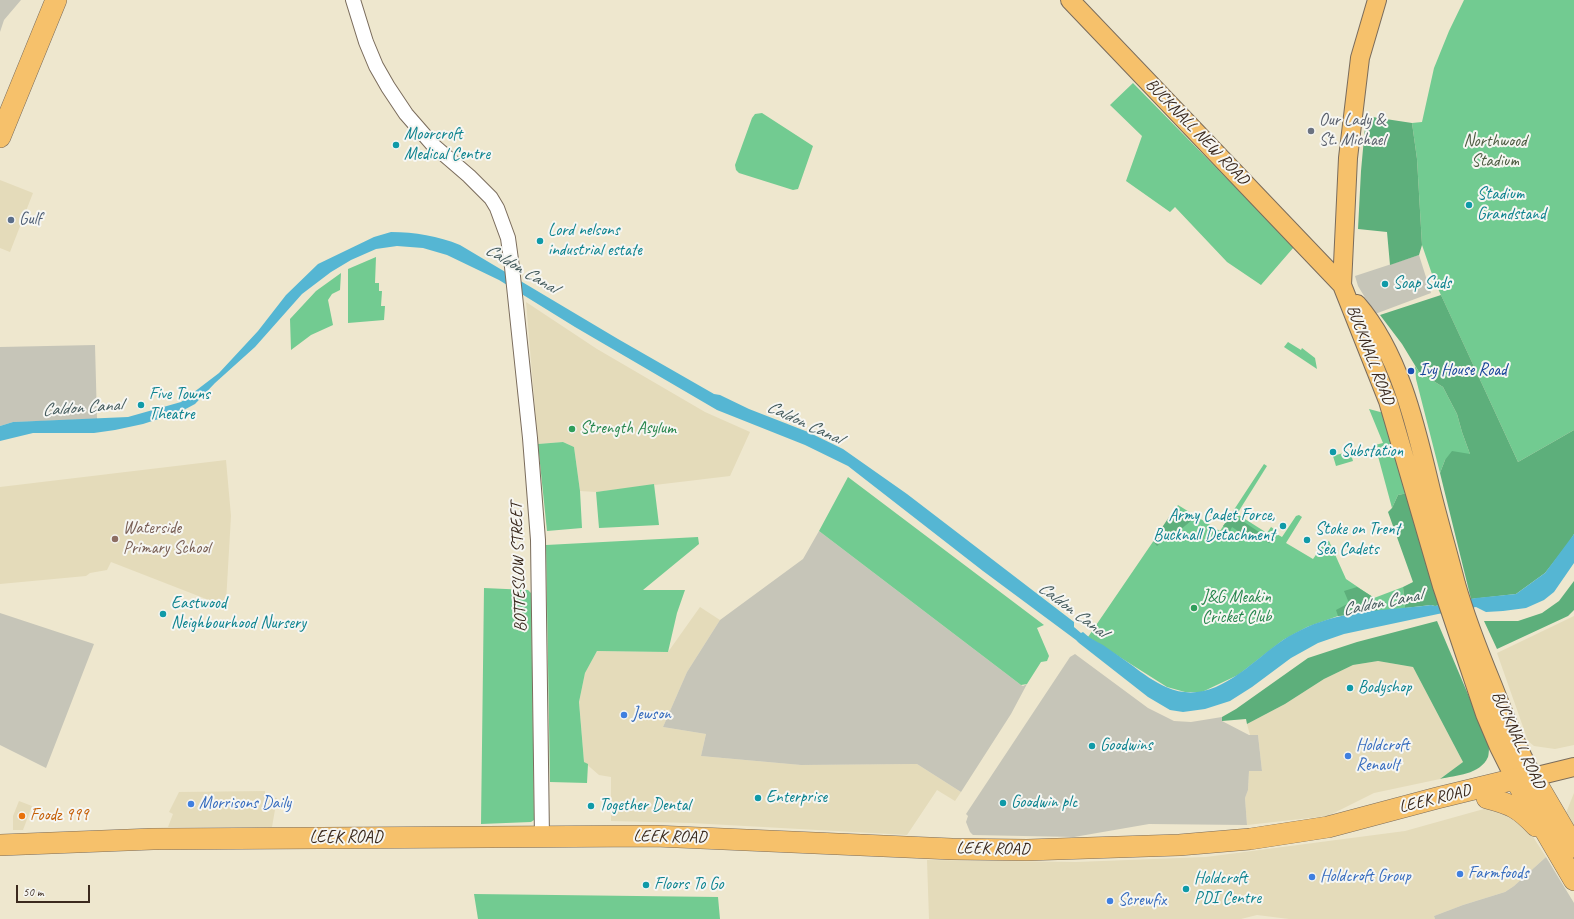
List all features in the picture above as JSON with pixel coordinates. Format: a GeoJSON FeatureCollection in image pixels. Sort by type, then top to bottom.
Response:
{"type":"FeatureCollection","features":[{"type":"Feature","properties":{"kind":"highway"},"geometry":{"type":"LineString","coordinates":[[0,137],[56,0]]}},
{"type":"Feature","properties":{"kind":"highway"},"geometry":{"type":"LineString","coordinates":[[1338,826],[1370,805],[1524,778],[1553,844],[1572,876]]}},
{"type":"Feature","properties":{"kind":"highway","name":"LEEK ROAD"},"geometry":{"type":"LineString","coordinates":[[0,845],[153,839],[542,838],[655,836],[952,849],[1027,850],[1179,845],[1250,839],[1338,826],[1376,824],[1487,798],[1524,778]]}},
{"type":"Feature","properties":{"kind":"highway","name":"BUCKNALL ROAD"},"geometry":{"type":"LineString","coordinates":[[1524,778],[1574,847]]}},
{"type":"Feature","properties":{"kind":"highway"},"geometry":{"type":"LineString","coordinates":[[1487,798],[1506,803],[1516,808],[1525,815],[1553,844]]}},
{"type":"Feature","properties":{"kind":"main road","name":"BUCKNALL NEW ROAD"},"geometry":{"type":"LineString","coordinates":[[1070,0],[1324,264],[1344,288]]}},
{"type":"Feature","properties":{"kind":"main road"},"geometry":{"type":"LineString","coordinates":[[1344,288],[1348,158],[1360,58],[1377,0]]}},
{"type":"Feature","properties":{"kind":"main road","name":"BUCKNALL ROAD"},"geometry":{"type":"LineString","coordinates":[[1344,288],[1388,401],[1463,630],[1485,714],[1499,747],[1524,778]]}},
{"type":"Feature","properties":{"kind":"main road"},"geometry":{"type":"LineString","coordinates":[[1524,778],[1574,755]]}},
{"type":"Feature","properties":{"kind":"main road"},"geometry":{"type":"LineString","coordinates":[[1524,778],[1574,766]]}},
{"type":"Feature","properties":{"kind":"main road"},"geometry":{"type":"LineString","coordinates":[[1524,778],[1574,777]]}},
{"type":"Feature","properties":{"kind":"street","name":"BOTTESLOW STREET"},"geometry":{"type":"LineString","coordinates":[[353,0],[366,42],[376,66],[406,114],[433,145],[469,176],[491,198],[497,208],[508,238],[530,438],[538,540],[542,838]]}},
{"type":"Feature","properties":{"kind":"shaded area"},"geometry":{"type":"Polygon","coordinates":[[[0,0],[21,0],[4,20],[0,32],[0,0]]]}},
{"type":"Feature","properties":{"kind":"shaded area","name":"Gulf"},"geometry":{"type":"Polygon","coordinates":[[[0,180],[33,193],[10,252],[0,248],[0,180]]]}},
{"type":"Feature","properties":{"kind":"shaded area"},"geometry":{"type":"Polygon","coordinates":[[[1419,255],[1431,293],[1375,314],[1358,286],[1355,276],[1419,255]]]}},
{"type":"Feature","properties":{"kind":"shaded area"},"geometry":{"type":"Polygon","coordinates":[[[526,302],[597,349],[705,412],[750,432],[730,476],[596,492],[580,491],[574,447],[563,442],[538,444],[526,302]]]}},
{"type":"Feature","properties":{"kind":"shaded area"},"geometry":{"type":"Polygon","coordinates":[[[95,345],[97,419],[13,422],[0,426],[0,347],[95,345]]]}},
{"type":"Feature","properties":{"kind":"shaded area","name":"Waterside Primary School"},"geometry":{"type":"Polygon","coordinates":[[[226,460],[231,516],[226,602],[219,604],[111,562],[107,570],[90,573],[86,576],[0,584],[0,487],[226,460]]]}},
{"type":"Feature","properties":{"kind":"shaded area"},"geometry":{"type":"Polygon","coordinates":[[[819,531],[1021,685],[1023,686],[1027,684],[1011,714],[961,792],[917,764],[801,765],[701,756],[706,734],[663,727],[687,672],[720,620],[803,559],[819,531]]]}},
{"type":"Feature","properties":{"kind":"shaded area"},"geometry":{"type":"Polygon","coordinates":[[[700,607],[720,620],[687,672],[663,727],[706,734],[701,756],[801,765],[917,764],[961,792],[955,801],[937,790],[907,835],[691,823],[611,821],[611,777],[599,775],[584,762],[579,702],[585,673],[597,651],[668,652],[700,607]]]}},
{"type":"Feature","properties":{"kind":"shaded area"},"geometry":{"type":"Polygon","coordinates":[[[0,613],[94,644],[46,768],[0,745],[0,613]]]}},
{"type":"Feature","properties":{"kind":"shaded area"},"geometry":{"type":"Polygon","coordinates":[[[1574,616],[1574,745],[1555,749],[1534,746],[1528,741],[1497,653],[1574,616]]]}},
{"type":"Feature","properties":{"kind":"shaded area"},"geometry":{"type":"Polygon","coordinates":[[[1075,654],[1148,708],[1174,721],[1191,722],[1222,717],[1222,721],[1249,735],[1258,735],[1262,771],[1249,771],[1248,790],[1245,798],[1247,825],[1149,824],[1074,837],[973,835],[970,832],[966,822],[968,816],[966,814],[1070,657],[1075,654]]]}},
{"type":"Feature","properties":{"kind":"shaded area"},"geometry":{"type":"Polygon","coordinates":[[[1378,661],[1413,667],[1463,762],[1440,779],[1374,793],[1328,816],[1247,825],[1245,798],[1248,790],[1249,771],[1262,771],[1258,735],[1250,735],[1247,724],[1285,704],[1324,679],[1353,665],[1378,661]]]}},
{"type":"Feature","properties":{"kind":"shaded area"},"geometry":{"type":"Polygon","coordinates":[[[265,791],[265,796],[277,798],[272,827],[168,827],[173,814],[169,812],[179,792],[265,791]]]}},
{"type":"Feature","properties":{"kind":"shaded area"},"geometry":{"type":"Polygon","coordinates":[[[1574,793],[1574,827],[1566,813],[1574,793]]]}},
{"type":"Feature","properties":{"kind":"shaded area","name":"Foodz 999"},"geometry":{"type":"Polygon","coordinates":[[[19,801],[32,806],[23,830],[13,830],[13,816],[19,801]]]}},
{"type":"Feature","properties":{"kind":"shaded area"},"geometry":{"type":"Polygon","coordinates":[[[1491,807],[1502,809],[1528,829],[1546,857],[1514,886],[1505,892],[1434,916],[1435,919],[1289,919],[1257,915],[1241,919],[929,919],[927,860],[1076,862],[1206,857],[1405,831],[1491,807]]]}},
{"type":"Feature","properties":{"kind":"shaded area"},"geometry":{"type":"Polygon","coordinates":[[[1546,857],[1574,903],[1574,919],[1435,919],[1434,916],[1505,892],[1514,886],[1546,857]]]}},
{"type":"Feature","properties":{"kind":"green space","name":"Northwood Stadium"},"geometry":{"type":"Polygon","coordinates":[[[1464,0],[1574,0],[1574,430],[1518,462],[1434,280],[1422,245],[1417,159],[1412,123],[1422,122],[1434,68],[1449,31],[1464,0]]]}},
{"type":"Feature","properties":{"kind":"green space"},"geometry":{"type":"Polygon","coordinates":[[[1133,83],[1294,247],[1261,285],[1227,262],[1175,207],[1170,212],[1126,181],[1142,136],[1110,105],[1133,83]]]}},
{"type":"Feature","properties":{"kind":"green space"},"geometry":{"type":"Polygon","coordinates":[[[762,113],[813,146],[798,189],[793,190],[739,173],[736,170],[735,165],[752,118],[755,114],[762,113]]]}},
{"type":"Feature","properties":{"kind":"green space"},"geometry":{"type":"Polygon","coordinates":[[[1366,116],[1412,123],[1417,159],[1422,245],[1419,255],[1390,265],[1387,232],[1358,229],[1366,116]]]}},
{"type":"Feature","properties":{"kind":"green space"},"geometry":{"type":"Polygon","coordinates":[[[376,257],[375,283],[379,283],[379,291],[382,291],[381,306],[385,306],[384,320],[348,323],[348,269],[376,257]]]}},
{"type":"Feature","properties":{"kind":"green space"},"geometry":{"type":"Polygon","coordinates":[[[341,273],[340,290],[332,294],[328,300],[333,325],[311,335],[291,350],[290,319],[316,291],[341,273]]]}},
{"type":"Feature","properties":{"kind":"green space"},"geometry":{"type":"Polygon","coordinates":[[[1441,295],[1518,462],[1574,430],[1574,534],[1545,573],[1516,594],[1471,599],[1440,473],[1445,460],[1452,451],[1470,454],[1457,414],[1443,387],[1419,372],[1402,344],[1380,315],[1441,295]]]}},
{"type":"Feature","properties":{"kind":"green space"},"geometry":{"type":"Polygon","coordinates":[[[1288,342],[1301,350],[1302,348],[1315,358],[1317,369],[1284,347],[1288,342]]]}},
{"type":"Feature","properties":{"kind":"green space"},"geometry":{"type":"Polygon","coordinates":[[[1415,366],[1419,372],[1443,387],[1457,414],[1470,454],[1445,460],[1440,473],[1416,379],[1415,366]]]}},
{"type":"Feature","properties":{"kind":"green space"},"geometry":{"type":"Polygon","coordinates":[[[1369,409],[1384,413],[1408,493],[1398,495],[1392,508],[1375,445],[1383,443],[1369,409]]]}},
{"type":"Feature","properties":{"kind":"green space"},"geometry":{"type":"Polygon","coordinates":[[[563,442],[574,447],[580,491],[582,528],[547,531],[538,444],[563,442]]]}},
{"type":"Feature","properties":{"kind":"green space"},"geometry":{"type":"Polygon","coordinates":[[[1350,451],[1353,461],[1336,466],[1333,456],[1350,451]]]}},
{"type":"Feature","properties":{"kind":"green space"},"geometry":{"type":"Polygon","coordinates":[[[1264,464],[1267,466],[1237,514],[1267,533],[1271,527],[1274,529],[1273,532],[1282,537],[1296,516],[1299,515],[1302,517],[1286,543],[1313,559],[1325,542],[1326,543],[1329,541],[1346,579],[1374,598],[1403,587],[1405,608],[1338,616],[1307,627],[1283,640],[1238,675],[1202,692],[1185,692],[1167,687],[1088,637],[1178,505],[1220,531],[1264,464]]]}},
{"type":"Feature","properties":{"kind":"green space"},"geometry":{"type":"Polygon","coordinates":[[[848,477],[1044,625],[1037,628],[1049,656],[1047,661],[1041,662],[1027,684],[1021,685],[819,531],[848,477]]]}},
{"type":"Feature","properties":{"kind":"green space"},"geometry":{"type":"Polygon","coordinates":[[[654,484],[659,525],[599,528],[596,492],[654,484]]]}},
{"type":"Feature","properties":{"kind":"green space"},"geometry":{"type":"Polygon","coordinates":[[[1408,493],[1442,605],[1405,608],[1403,587],[1413,582],[1388,512],[1392,508],[1398,495],[1408,493]]]}},
{"type":"Feature","properties":{"kind":"green space"},"geometry":{"type":"Polygon","coordinates":[[[1175,508],[1192,520],[1180,530],[1171,533],[1157,546],[1153,541],[1175,508]]]}},
{"type":"Feature","properties":{"kind":"green space"},"geometry":{"type":"Polygon","coordinates":[[[1232,514],[1271,540],[1269,543],[1261,538],[1258,541],[1246,533],[1244,535],[1232,527],[1230,531],[1223,526],[1232,514]]]}},
{"type":"Feature","properties":{"kind":"green space"},"geometry":{"type":"Polygon","coordinates":[[[698,537],[699,544],[643,590],[685,590],[677,613],[668,652],[597,651],[585,673],[579,702],[584,762],[588,764],[587,783],[550,782],[546,545],[698,537]]]}},
{"type":"Feature","properties":{"kind":"green space"},"geometry":{"type":"Polygon","coordinates":[[[1574,581],[1574,610],[1568,616],[1497,649],[1484,621],[1518,621],[1542,613],[1559,601],[1574,581]]]}},
{"type":"Feature","properties":{"kind":"green space"},"geometry":{"type":"Polygon","coordinates":[[[1357,587],[1373,597],[1371,605],[1379,611],[1338,616],[1336,610],[1349,603],[1344,591],[1357,587]]]}},
{"type":"Feature","properties":{"kind":"green space"},"geometry":{"type":"Polygon","coordinates":[[[484,588],[528,590],[531,593],[534,820],[531,822],[481,824],[484,588]]]}},
{"type":"Feature","properties":{"kind":"green space"},"geometry":{"type":"Polygon","coordinates":[[[1437,621],[1489,744],[1488,757],[1484,763],[1474,771],[1440,779],[1463,762],[1413,667],[1378,661],[1353,665],[1324,679],[1285,704],[1247,724],[1246,719],[1222,721],[1222,717],[1236,709],[1308,658],[1357,642],[1437,621]]]}},
{"type":"Feature","properties":{"kind":"green space"},"geometry":{"type":"Polygon","coordinates":[[[474,894],[718,897],[720,919],[478,919],[474,894]]]}},
{"type":"Feature","properties":{"kind":"water"},"geometry":{"type":"Polygon","coordinates":[[[391,232],[426,235],[460,245],[714,394],[720,395],[749,409],[808,432],[843,449],[907,494],[1074,622],[1074,627],[1081,633],[1083,632],[1158,683],[1183,692],[1199,692],[1215,687],[1229,680],[1286,638],[1322,621],[1352,614],[1431,605],[1435,606],[1476,598],[1516,594],[1545,573],[1574,534],[1574,563],[1554,592],[1544,600],[1526,608],[1486,612],[1476,607],[1344,634],[1318,643],[1291,658],[1252,687],[1230,701],[1205,709],[1183,712],[1170,710],[1148,697],[1076,640],[983,571],[848,466],[805,445],[717,410],[575,327],[499,280],[447,255],[423,248],[397,246],[376,249],[351,260],[331,272],[302,294],[255,347],[215,383],[195,404],[180,412],[143,424],[115,430],[94,433],[33,433],[0,441],[0,426],[13,422],[128,417],[181,402],[219,373],[258,331],[286,295],[318,264],[374,237],[391,232]]]}},
{"type":"Feature","properties":{"kind":"place","name":"Our Lady & St. Michael"},"geometry":{"type":"Point","coordinates":[1311,131]}},
{"type":"Feature","properties":{"kind":"place","name":"Moorcroft Medical Centre"},"geometry":{"type":"Point","coordinates":[396,145]}},
{"type":"Feature","properties":{"kind":"place","name":"Stadium Grandstand"},"geometry":{"type":"Point","coordinates":[1469,205]}},
{"type":"Feature","properties":{"kind":"place","name":"Gulf"},"geometry":{"type":"Point","coordinates":[11,220]}},
{"type":"Feature","properties":{"kind":"place","name":"Lord nelsons industrial estate"},"geometry":{"type":"Point","coordinates":[540,241]}},
{"type":"Feature","properties":{"kind":"place","name":"Soap Suds"},"geometry":{"type":"Point","coordinates":[1385,284]}},
{"type":"Feature","properties":{"kind":"place","name":"Ivy House Road"},"geometry":{"type":"Point","coordinates":[1411,371]}},
{"type":"Feature","properties":{"kind":"place","name":"Five Towns Theatre"},"geometry":{"type":"Point","coordinates":[141,405]}},
{"type":"Feature","properties":{"kind":"place","name":"Strength Asylum"},"geometry":{"type":"Point","coordinates":[572,429]}},
{"type":"Feature","properties":{"kind":"place","name":"Substation"},"geometry":{"type":"Point","coordinates":[1333,452]}},
{"type":"Feature","properties":{"kind":"place","name":"Army Cadet Force, Bucknall Detachment"},"geometry":{"type":"Point","coordinates":[1283,526]}},
{"type":"Feature","properties":{"kind":"place","name":"Waterside Primary School"},"geometry":{"type":"Point","coordinates":[115,539]}},
{"type":"Feature","properties":{"kind":"place","name":"Stoke on Trent Sea Cadets"},"geometry":{"type":"Point","coordinates":[1307,540]}},
{"type":"Feature","properties":{"kind":"place","name":"J&G Meakin Cricket Club"},"geometry":{"type":"Point","coordinates":[1194,608]}},
{"type":"Feature","properties":{"kind":"place","name":"Eastwood Neighbourhood Nursery"},"geometry":{"type":"Point","coordinates":[163,614]}},
{"type":"Feature","properties":{"kind":"place","name":"Bodyshop"},"geometry":{"type":"Point","coordinates":[1350,688]}},
{"type":"Feature","properties":{"kind":"place","name":"Jewson"},"geometry":{"type":"Point","coordinates":[624,715]}},
{"type":"Feature","properties":{"kind":"place","name":"Goodwins"},"geometry":{"type":"Point","coordinates":[1092,746]}},
{"type":"Feature","properties":{"kind":"place","name":"Holdcroft Renault"},"geometry":{"type":"Point","coordinates":[1348,756]}},
{"type":"Feature","properties":{"kind":"place","name":"Enterprise"},"geometry":{"type":"Point","coordinates":[758,798]}},
{"type":"Feature","properties":{"kind":"place","name":"Goodwin plc"},"geometry":{"type":"Point","coordinates":[1003,803]}},
{"type":"Feature","properties":{"kind":"place","name":"Morrisons Daily"},"geometry":{"type":"Point","coordinates":[191,804]}},
{"type":"Feature","properties":{"kind":"place","name":"Together Dental"},"geometry":{"type":"Point","coordinates":[591,806]}},
{"type":"Feature","properties":{"kind":"place","name":"Foodz 999"},"geometry":{"type":"Point","coordinates":[22,816]}},
{"type":"Feature","properties":{"kind":"place","name":"Farmfoods"},"geometry":{"type":"Point","coordinates":[1460,874]}},
{"type":"Feature","properties":{"kind":"place","name":"Holdcroft Group"},"geometry":{"type":"Point","coordinates":[1312,877]}},
{"type":"Feature","properties":{"kind":"place","name":"Floors To Go"},"geometry":{"type":"Point","coordinates":[646,885]}},
{"type":"Feature","properties":{"kind":"place","name":"Holdcroft PDI Centre"},"geometry":{"type":"Point","coordinates":[1186,889]}},
{"type":"Feature","properties":{"kind":"place","name":"Screwfix"},"geometry":{"type":"Point","coordinates":[1110,901]}},
{"type":"Feature","properties":{"kind":"water label","name":"Caldon Canal"},"geometry":{"type":"Point","coordinates":[521,269]}},
{"type":"Feature","properties":{"kind":"water label","name":"Caldon Canal"},"geometry":{"type":"Point","coordinates":[82,408]}},
{"type":"Feature","properties":{"kind":"water label","name":"Caldon Canal"},"geometry":{"type":"Point","coordinates":[804,423]}},
{"type":"Feature","properties":{"kind":"water label","name":"Caldon Canal"},"geometry":{"type":"Point","coordinates":[1382,603]}},
{"type":"Feature","properties":{"kind":"water label","name":"Caldon Canal"},"geometry":{"type":"Point","coordinates":[1072,610]}}]}
